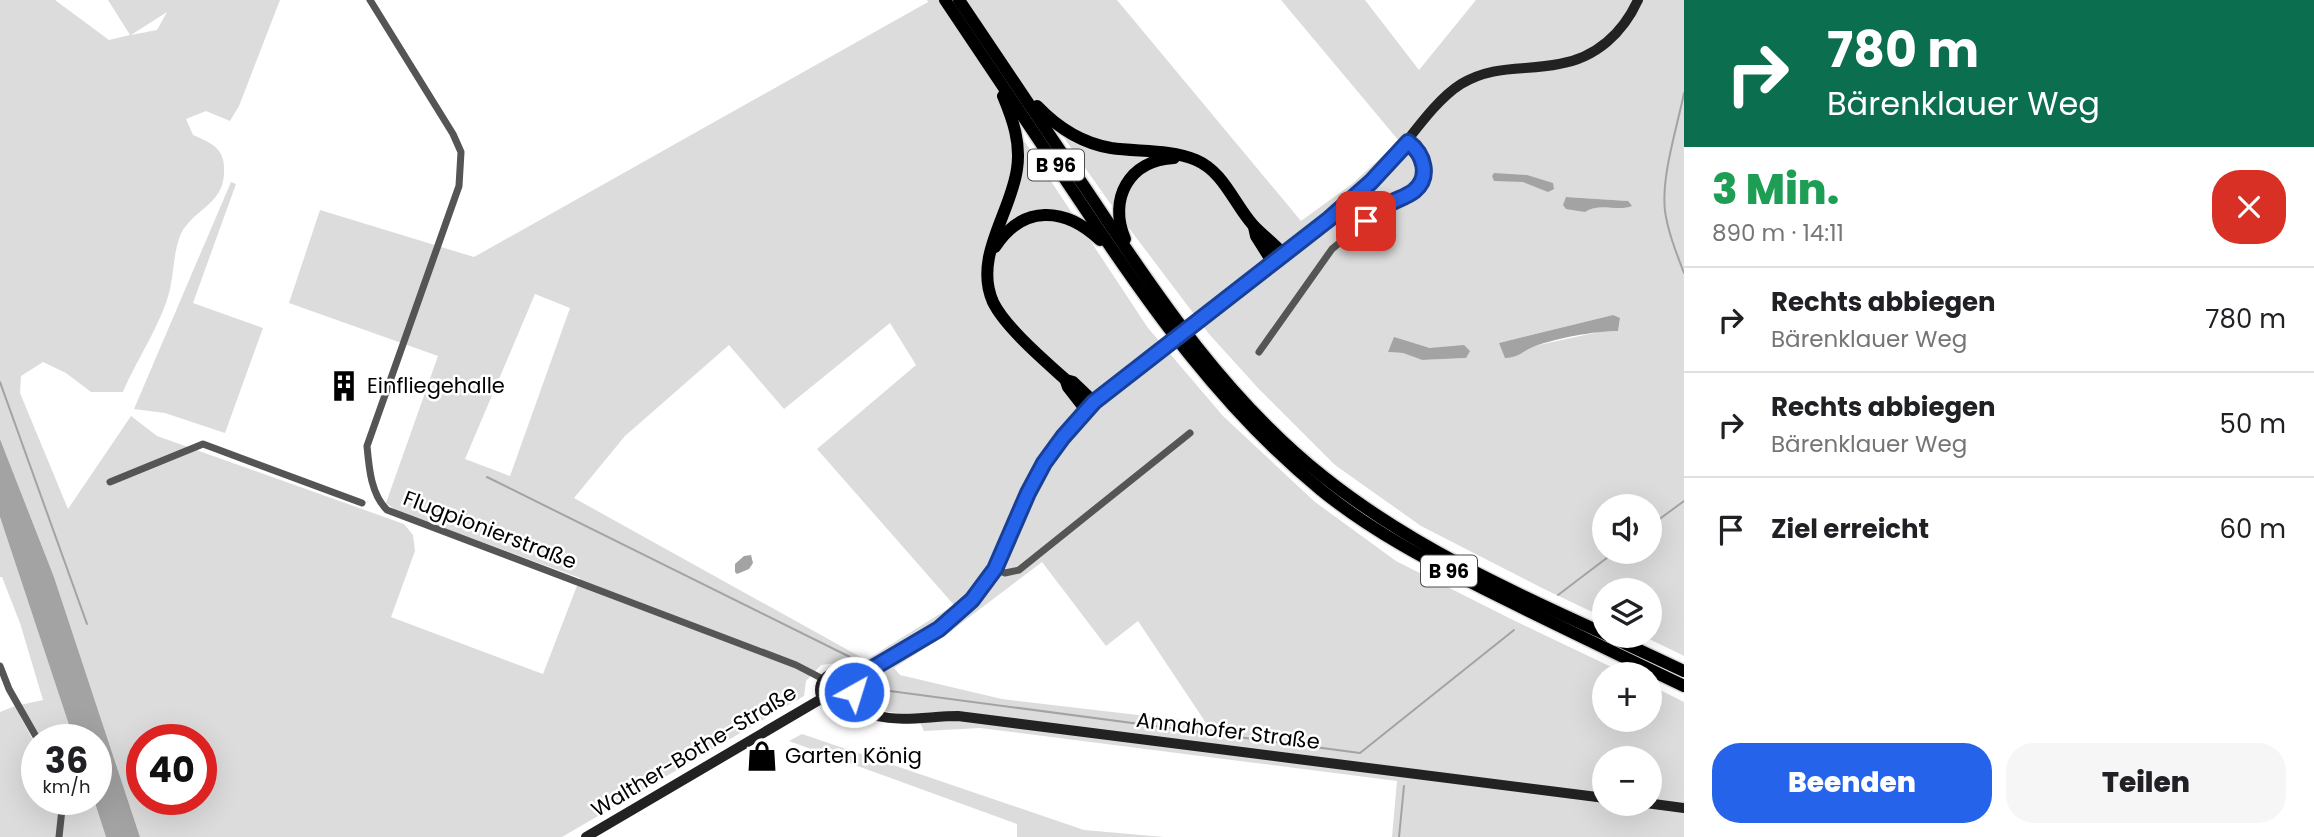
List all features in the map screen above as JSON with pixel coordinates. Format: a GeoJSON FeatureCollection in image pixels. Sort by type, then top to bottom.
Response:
{"type":"FeatureCollection","features":[{"type":"Feature","properties":{"kind":"highway","name":"B 96"},"geometry":{"type":"LineString","coordinates":[[946,0],[1117,257],[1199,368],[1241,415],[1322,491],[1407,549],[1684,686]]}},
{"type":"Feature","properties":{"kind":"highway","name":"B 96"},"geometry":{"type":"LineString","coordinates":[[959,0],[1176,320],[1242,399],[1288,446],[1325,478],[1411,538],[1592,629]]}},
{"type":"Feature","properties":{"kind":"highway"},"geometry":{"type":"LineString","coordinates":[[994,73],[1011,116],[1018,148],[1015,183],[990,253],[987,273],[989,290],[994,304],[1005,320],[1066,380],[1068,387],[1090,406]]}},
{"type":"Feature","properties":{"kind":"highway"},"geometry":{"type":"LineString","coordinates":[[1013,80],[1046,116],[1074,135],[1110,148],[1158,152],[1196,160],[1216,175],[1254,227],[1256,236],[1273,263]]}},
{"type":"Feature","properties":{"kind":"highway"},"geometry":{"type":"LineString","coordinates":[[1135,262],[1118,217],[1119,201],[1126,184],[1135,172],[1151,162],[1186,158]]}},
{"type":"Feature","properties":{"kind":"highway"},"geometry":{"type":"LineString","coordinates":[[990,253],[999,240],[1021,221],[1049,214],[1081,223],[1117,257]]}},
{"type":"Feature","properties":{"kind":"highway"},"geometry":{"type":"LineString","coordinates":[[1254,227],[1283,254]]}},
{"type":"Feature","properties":{"kind":"highway","name":"B 96"},"geometry":{"type":"LineString","coordinates":[[1634,648],[1684,671]]}},
{"type":"Feature","properties":{"kind":"street","name":"Flugpionierstraße"},"geometry":{"type":"LineString","coordinates":[[370,0],[453,134],[461,152],[459,186],[367,446],[369,469],[381,504],[387,510],[796,665],[823,679]]}},
{"type":"Feature","properties":{"kind":"street"},"geometry":{"type":"LineString","coordinates":[[851,681],[946,624],[972,600],[995,569],[1044,463],[1090,406],[1329,219],[1371,182],[1442,100],[1461,85],[1502,69],[1558,65],[1584,56],[1606,43],[1616,33],[1639,0]]}},
{"type":"Feature","properties":{"kind":"street"},"geometry":{"type":"LineString","coordinates":[[1259,352],[1332,249],[1382,207],[1413,192],[1419,186],[1423,177],[1422,159],[1408,142]]}},
{"type":"Feature","properties":{"kind":"street"},"geometry":{"type":"LineString","coordinates":[[995,569],[1005,573],[1019,569],[1190,433]]}},
{"type":"Feature","properties":{"kind":"street"},"geometry":{"type":"LineString","coordinates":[[110,482],[203,444],[362,503]]}},
{"type":"Feature","properties":{"kind":"street"},"geometry":{"type":"LineString","coordinates":[[0,666],[10,692],[29,724]]}},
{"type":"Feature","properties":{"kind":"street"},"geometry":{"type":"LineString","coordinates":[[838,673],[851,681],[854,692],[849,702],[835,708],[828,706],[821,699],[819,690],[823,679],[830,674],[838,673]]}},
{"type":"Feature","properties":{"kind":"street","name":"Walther-Bothe-Straße"},"geometry":{"type":"LineString","coordinates":[[586,837],[821,699]]}},
{"type":"Feature","properties":{"kind":"street","name":"Annahofer Straße"},"geometry":{"type":"LineString","coordinates":[[849,702],[878,717],[895,720],[958,716],[1592,796]]}},
{"type":"Feature","properties":{"kind":"street"},"geometry":{"type":"LineString","coordinates":[[1662,805],[1684,808]]}},
{"type":"Feature","properties":{"kind":"street"},"geometry":{"type":"LineString","coordinates":[[59,837],[61,815]]}},
{"type":"Feature","properties":{"kind":"shaded area"},"geometry":{"type":"Polygon","coordinates":[[[0,0],[55,0],[109,40],[130,35],[108,0],[280,0],[239,106],[230,121],[206,111],[186,119],[193,135],[210,143],[221,154],[224,178],[217,195],[181,233],[167,301],[123,392],[91,392],[66,373],[43,362],[21,376],[20,393],[68,509],[131,416],[157,436],[404,524],[413,535],[415,551],[391,617],[543,674],[580,578],[397,511],[386,503],[438,356],[289,303],[320,210],[474,257],[928,2],[927,0],[1117,0],[1301,221],[1352,184],[1399,141],[1281,0],[1365,0],[1419,70],[1476,0],[1684,0],[1684,656],[1662,645],[1662,578],[1592,578],[1592,612],[1421,526],[1335,465],[1258,388],[1209,334],[1107,199],[1067,142],[1042,100],[1007,122],[1027,145],[1148,328],[1223,416],[1315,502],[1396,561],[1601,662],[1592,662],[1592,732],[1662,732],[1662,691],[1684,702],[1684,837],[1392,837],[1397,781],[980,728],[924,731],[916,714],[895,713],[870,704],[864,699],[868,685],[855,666],[837,663],[821,665],[806,681],[804,696],[562,837],[140,837],[133,815],[217,815],[217,724],[126,724],[126,795],[112,752],[112,724],[103,724],[54,577],[0,439],[0,0]],[[167,12],[131,35],[157,30],[167,12]],[[1566,197],[1594,206],[1627,208],[1628,201],[1566,197]],[[535,294],[465,459],[510,476],[570,308],[535,294]],[[1613,315],[1499,343],[1534,346],[1603,331],[1618,331],[1620,319],[1613,315]],[[890,323],[784,409],[729,345],[625,436],[574,498],[866,660],[954,605],[817,449],[916,365],[890,323]],[[1395,338],[1388,352],[1403,353],[1422,360],[1466,358],[1395,338]],[[1042,562],[947,634],[894,668],[900,675],[1002,699],[1206,723],[1138,621],[1106,646],[1042,562]]]}},
{"type":"Feature","properties":{"kind":"shaded area"},"geometry":{"type":"Polygon","coordinates":[[[1494,173],[1527,175],[1553,183],[1554,189],[1548,192],[1523,182],[1494,181],[1494,173]]]}},
{"type":"Feature","properties":{"kind":"shaded area"},"geometry":{"type":"Polygon","coordinates":[[[231,182],[236,184],[193,303],[263,328],[225,433],[165,413],[134,409],[231,182]]]}},
{"type":"Feature","properties":{"kind":"shaded area"},"geometry":{"type":"Polygon","coordinates":[[[1566,197],[1628,201],[1632,206],[1597,208],[1585,212],[1566,209],[1563,205],[1566,197]]]}},
{"type":"Feature","properties":{"kind":"shaded area"},"geometry":{"type":"Polygon","coordinates":[[[1613,315],[1620,318],[1618,331],[1554,340],[1505,358],[1499,343],[1613,315]]]}},
{"type":"Feature","properties":{"kind":"shaded area"},"geometry":{"type":"Polygon","coordinates":[[[1394,337],[1430,348],[1464,345],[1470,351],[1466,358],[1422,360],[1403,353],[1388,352],[1394,337]]]}},
{"type":"Feature","properties":{"kind":"shaded area"},"geometry":{"type":"Polygon","coordinates":[[[0,439],[54,577],[103,724],[69,724],[0,517],[0,439]]]}},
{"type":"Feature","properties":{"kind":"shaded area"},"geometry":{"type":"Polygon","coordinates":[[[0,517],[69,724],[31,724],[20,705],[43,700],[20,623],[0,577],[0,517]]]}},
{"type":"Feature","properties":{"kind":"shaded area"},"geometry":{"type":"Polygon","coordinates":[[[751,555],[753,563],[749,569],[737,574],[735,564],[744,556],[751,555]]]}},
{"type":"Feature","properties":{"kind":"shaded area"},"geometry":{"type":"Polygon","coordinates":[[[833,679],[841,679],[847,689],[841,699],[833,699],[827,693],[827,685],[833,679]]]}},
{"type":"Feature","properties":{"kind":"shaded area"},"geometry":{"type":"Polygon","coordinates":[[[15,706],[24,724],[21,724],[21,815],[58,815],[59,829],[56,837],[0,837],[0,712],[15,706]]]}},
{"type":"Feature","properties":{"kind":"shaded area"},"geometry":{"type":"Polygon","coordinates":[[[802,734],[1084,830],[1164,837],[1017,837],[1017,824],[789,741],[802,734]]]}},
{"type":"Feature","properties":{"kind":"shaded area"},"geometry":{"type":"Polygon","coordinates":[[[112,752],[126,795],[126,815],[133,815],[140,837],[106,837],[99,815],[112,815],[112,752]]]}},
{"type":"Feature","properties":{"kind":"shaded area"},"geometry":{"type":"Polygon","coordinates":[[[64,815],[99,815],[106,837],[62,837],[64,815]]]}},
{"type":"Feature","properties":{"kind":"waterway"},"geometry":{"type":"LineString","coordinates":[[1684,93],[1667,168],[1664,197],[1668,227],[1684,273]]}},
{"type":"Feature","properties":{"kind":"waterway"},"geometry":{"type":"LineString","coordinates":[[0,382],[87,624]]}},
{"type":"Feature","properties":{"kind":"waterway"},"geometry":{"type":"LineString","coordinates":[[487,477],[850,657]]}},
{"type":"Feature","properties":{"kind":"waterway"},"geometry":{"type":"LineString","coordinates":[[1662,517],[1684,501]]}},
{"type":"Feature","properties":{"kind":"waterway"},"geometry":{"type":"LineString","coordinates":[[1558,595],[1599,564]]}},
{"type":"Feature","properties":{"kind":"waterway"},"geometry":{"type":"LineString","coordinates":[[890,691],[1360,753],[1514,630]]}},
{"type":"Feature","properties":{"kind":"waterway"},"geometry":{"type":"LineString","coordinates":[[1399,837],[1404,786]]}},
{"type":"Feature","properties":{"kind":"place","name":"Einfliegehalle"},"geometry":{"type":"Point","coordinates":[344,386]}},
{"type":"Feature","properties":{"kind":"place","name":"Garten König"},"geometry":{"type":"Point","coordinates":[762,756]}},
{"type":"Feature","properties":{"kind":"route"},"geometry":{"type":"LineString","coordinates":[[854,692],[851,681],[939,629],[972,600],[995,569],[1044,463],[1094,402],[1329,219],[1391,163],[1408,142],[1422,159],[1424,168],[1419,186],[1413,192],[1382,207],[1366,221]]}}]}
